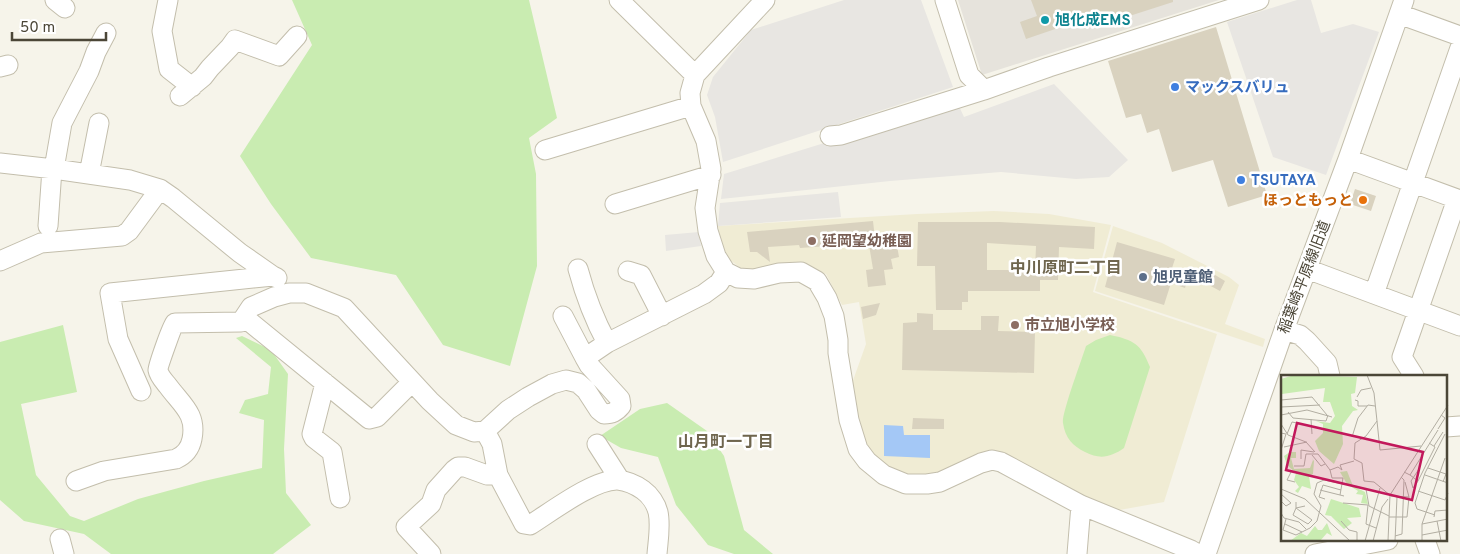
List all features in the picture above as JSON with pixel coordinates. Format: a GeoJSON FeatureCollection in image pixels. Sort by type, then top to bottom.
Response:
{"type":"FeatureCollection","features":[{"type":"Feature","properties":{"kind":"street"},"geometry":{"type":"LineString","coordinates":[[168,0],[162,32],[169,69],[186,92],[203,78],[235,40],[279,56],[297,36]]}},
{"type":"Feature","properties":{"kind":"street"},"geometry":{"type":"LineString","coordinates":[[619,0],[694,75]]}},
{"type":"Feature","properties":{"kind":"street"},"geometry":{"type":"LineString","coordinates":[[639,0],[641,22]]}},
{"type":"Feature","properties":{"kind":"street"},"geometry":{"type":"LineString","coordinates":[[765,0],[694,75],[690,93],[692,106],[706,141],[712,169],[705,208],[708,232],[716,256],[726,272],[738,278],[754,279],[779,273],[801,272],[817,281],[827,298],[834,316],[849,420],[858,449],[867,461],[884,475],[906,484],[940,482],[981,463],[992,460],[1001,462],[1081,505],[1198,554]]}},
{"type":"Feature","properties":{"kind":"street"},"geometry":{"type":"LineString","coordinates":[[945,0],[970,75],[984,90]]}},
{"type":"Feature","properties":{"kind":"street"},"geometry":{"type":"LineString","coordinates":[[830,136],[841,135],[984,90],[1259,0]]}},
{"type":"Feature","properties":{"kind":"street"},"geometry":{"type":"LineString","coordinates":[[1401,7],[1460,36]]}},
{"type":"Feature","properties":{"kind":"street","name":"稲葉崎平原線旧道"},"geometry":{"type":"LineString","coordinates":[[1206,554],[1284,330],[1348,159],[1401,7]]}},
{"type":"Feature","properties":{"kind":"street"},"geometry":{"type":"LineString","coordinates":[[48,226],[53,169],[62,123],[89,71],[106,32]]}},
{"type":"Feature","properties":{"kind":"street"},"geometry":{"type":"LineString","coordinates":[[1374,294],[1460,48]]}},
{"type":"Feature","properties":{"kind":"street"},"geometry":{"type":"LineString","coordinates":[[545,150],[692,106]]}},
{"type":"Feature","properties":{"kind":"street"},"geometry":{"type":"LineString","coordinates":[[89,174],[99,123]]}},
{"type":"Feature","properties":{"kind":"street"},"geometry":{"type":"LineString","coordinates":[[1348,159],[1458,200],[1402,356],[1413,375]]}},
{"type":"Feature","properties":{"kind":"street"},"geometry":{"type":"LineString","coordinates":[[0,163],[130,180],[160,189],[240,254],[273,276],[299,287],[306,293],[344,308],[430,401],[456,425],[474,432],[486,432],[508,410],[552,384],[566,380],[578,383],[586,390],[599,410],[604,414],[612,414],[621,406],[620,399],[588,365],[563,316]]}},
{"type":"Feature","properties":{"kind":"street"},"geometry":{"type":"LineString","coordinates":[[614,204],[711,175]]}},
{"type":"Feature","properties":{"kind":"street"},"geometry":{"type":"LineString","coordinates":[[0,261],[41,243],[122,236],[128,231],[160,189]]}},
{"type":"Feature","properties":{"kind":"street"},"geometry":{"type":"LineString","coordinates":[[578,269],[593,316],[607,343]]}},
{"type":"Feature","properties":{"kind":"street"},"geometry":{"type":"LineString","coordinates":[[1307,269],[1418,312],[1460,326]]}},
{"type":"Feature","properties":{"kind":"street"},"geometry":{"type":"LineString","coordinates":[[628,271],[640,275],[662,316]]}},
{"type":"Feature","properties":{"kind":"street"},"geometry":{"type":"LineString","coordinates":[[585,358],[607,343],[704,294],[719,283],[726,272]]}},
{"type":"Feature","properties":{"kind":"street"},"geometry":{"type":"LineString","coordinates":[[141,391],[118,339],[110,293],[273,276]]}},
{"type":"Feature","properties":{"kind":"street"},"geometry":{"type":"LineString","coordinates":[[76,480],[104,471],[176,459],[185,454],[191,444],[194,429],[191,416],[163,380],[158,370],[158,365],[175,323],[241,322],[251,307],[263,301],[289,293],[306,293]]}},
{"type":"Feature","properties":{"kind":"street"},"geometry":{"type":"LineString","coordinates":[[245,318],[369,419],[377,418],[412,382]]}},
{"type":"Feature","properties":{"kind":"street"},"geometry":{"type":"LineString","coordinates":[[1284,330],[1300,335],[1307,341],[1329,370]]}},
{"type":"Feature","properties":{"kind":"street"},"geometry":{"type":"LineString","coordinates":[[325,383],[312,434],[314,438],[332,452],[340,498]]}},
{"type":"Feature","properties":{"kind":"street"},"geometry":{"type":"LineString","coordinates":[[486,432],[492,444],[498,475],[524,524],[530,525],[596,486],[607,481],[620,480],[636,485],[647,493],[656,507],[658,514],[657,554]]}},
{"type":"Feature","properties":{"kind":"street"},"geometry":{"type":"LineString","coordinates":[[597,444],[620,480]]}},
{"type":"Feature","properties":{"kind":"street"},"geometry":{"type":"LineString","coordinates":[[431,554],[406,527],[431,504],[436,490],[458,467],[465,467],[487,475],[498,475]]}},
{"type":"Feature","properties":{"kind":"street"},"geometry":{"type":"LineString","coordinates":[[1076,554],[1081,505]]}},
{"type":"Feature","properties":{"kind":"street"},"geometry":{"type":"LineString","coordinates":[[1315,554],[1380,542]]}},
{"type":"Feature","properties":{"kind":"street"},"geometry":{"type":"LineString","coordinates":[[1426,542],[1430,554]]}},
{"type":"Feature","properties":{"kind":"shaded area"},"geometry":{"type":"Polygon","coordinates":[[[844,0],[921,0],[953,87],[723,162],[715,117],[707,95],[713,77],[751,30],[844,0]]]}},
{"type":"Feature","properties":{"kind":"shaded area"},"geometry":{"type":"Polygon","coordinates":[[[958,0],[1219,0],[982,75],[958,0]]]}},
{"type":"Feature","properties":{"kind":"shaded area"},"geometry":{"type":"Polygon","coordinates":[[[1297,0],[1311,0],[1321,33],[1353,24],[1379,32],[1326,175],[1273,157],[1227,22],[1297,0]]]}},
{"type":"Feature","properties":{"kind":"shaded area"},"geometry":{"type":"Polygon","coordinates":[[[1054,84],[1128,160],[1109,177],[1076,179],[1001,172],[890,181],[721,199],[724,174],[957,102],[964,117],[1054,84]]]}},
{"type":"Feature","properties":{"kind":"shaded area"},"geometry":{"type":"Polygon","coordinates":[[[838,192],[841,217],[718,226],[720,203],[838,192]]]}},
{"type":"Feature","properties":{"kind":"shaded area"},"geometry":{"type":"Polygon","coordinates":[[[994,211],[1049,214],[1111,225],[1093,292],[1217,334],[1164,502],[1114,511],[1080,496],[1000,451],[936,475],[905,475],[885,467],[867,449],[851,386],[866,344],[859,302],[842,305],[826,274],[795,262],[775,264],[756,271],[742,269],[730,260],[721,243],[718,226],[994,211]]]}},
{"type":"Feature","properties":{"kind":"shaded area"},"geometry":{"type":"Polygon","coordinates":[[[1113,226],[1162,243],[1229,277],[1239,285],[1225,324],[1265,339],[1263,347],[1095,291],[1113,226]]]}},
{"type":"Feature","properties":{"kind":"shaded area"},"geometry":{"type":"Polygon","coordinates":[[[699,232],[701,246],[666,251],[665,235],[699,232]]]}},
{"type":"Feature","properties":{"kind":"green space"},"geometry":{"type":"Polygon","coordinates":[[[292,0],[529,0],[557,118],[529,138],[536,174],[537,266],[510,366],[443,345],[396,275],[311,258],[271,204],[240,156],[312,45],[292,0]]]}},
{"type":"Feature","properties":{"kind":"green space"},"geometry":{"type":"Polygon","coordinates":[[[63,325],[77,392],[21,404],[36,475],[70,516],[84,521],[138,499],[262,468],[264,420],[239,413],[245,400],[268,394],[271,367],[236,338],[242,336],[271,350],[288,374],[284,449],[286,493],[311,525],[273,554],[111,554],[84,534],[24,521],[0,500],[0,342],[63,325]]]}},
{"type":"Feature","properties":{"kind":"green space"},"geometry":{"type":"Polygon","coordinates":[[[1110,335],[1136,344],[1150,367],[1124,448],[1115,454],[1101,457],[1085,452],[1073,444],[1066,433],[1063,418],[1086,346],[1110,335]]]}},
{"type":"Feature","properties":{"kind":"green space"},"geometry":{"type":"Polygon","coordinates":[[[667,403],[707,431],[724,456],[744,530],[773,554],[734,554],[708,545],[676,505],[658,457],[621,448],[600,436],[640,409],[667,403]]]}},
{"type":"Feature","properties":{"kind":"water"},"geometry":{"type":"Polygon","coordinates":[[[884,425],[903,426],[904,435],[930,435],[930,458],[884,456],[884,425]]]}},
{"type":"Feature","properties":{"kind":"building","name":"旭化成EMS"},"geometry":{"type":"Polygon","coordinates":[[[1031,0],[1173,0],[1173,2],[1092,28],[1087,12],[1065,19],[1064,26],[1026,39],[1020,22],[1037,16],[1031,0]]]}},
{"type":"Feature","properties":{"kind":"building","name":"マックスバリュ"},"geometry":{"type":"Polygon","coordinates":[[[1216,27],[1267,195],[1228,207],[1213,160],[1172,172],[1159,129],[1147,133],[1141,114],[1126,118],[1108,61],[1216,27]]]}},
{"type":"Feature","properties":{"kind":"building","name":"ほっともっと"},"geometry":{"type":"Polygon","coordinates":[[[1355,189],[1376,196],[1371,211],[1350,204],[1355,189]]]}},
{"type":"Feature","properties":{"kind":"building"},"geometry":{"type":"Polygon","coordinates":[[[873,221],[875,239],[829,242],[829,246],[800,248],[799,245],[768,247],[770,262],[757,252],[750,252],[747,232],[873,221]]]}},
{"type":"Feature","properties":{"kind":"building"},"geometry":{"type":"Polygon","coordinates":[[[918,222],[1000,222],[1095,227],[1094,249],[1059,247],[1058,280],[1040,280],[1040,291],[968,291],[968,302],[962,302],[962,310],[936,310],[935,266],[917,266],[918,222]],[[987,243],[987,270],[1035,270],[1036,246],[987,243]]]}},
{"type":"Feature","properties":{"kind":"building"},"geometry":{"type":"Polygon","coordinates":[[[896,240],[899,257],[891,259],[893,269],[884,270],[886,285],[868,287],[866,270],[873,269],[869,245],[896,240]]]}},
{"type":"Feature","properties":{"kind":"building"},"geometry":{"type":"Polygon","coordinates":[[[1117,242],[1175,259],[1171,271],[1188,277],[1185,288],[1171,283],[1164,305],[1105,287],[1117,242]]]}},
{"type":"Feature","properties":{"kind":"building"},"geometry":{"type":"Polygon","coordinates":[[[1202,267],[1225,281],[1220,291],[1196,278],[1202,267]]]}},
{"type":"Feature","properties":{"kind":"building"},"geometry":{"type":"Polygon","coordinates":[[[880,303],[876,315],[863,319],[861,307],[880,303]]]}},
{"type":"Feature","properties":{"kind":"building"},"geometry":{"type":"Polygon","coordinates":[[[917,313],[933,314],[933,330],[981,330],[981,316],[999,316],[998,331],[1035,332],[1034,373],[902,370],[903,323],[917,322],[917,313]]]}},
{"type":"Feature","properties":{"kind":"building"},"geometry":{"type":"Polygon","coordinates":[[[913,418],[944,419],[944,429],[912,429],[913,418]]]}},
{"type":"Feature","properties":{"kind":"place","name":"旭化成EMS"},"geometry":{"type":"Point","coordinates":[1045,20]}},
{"type":"Feature","properties":{"kind":"place","name":"マックスバリュ"},"geometry":{"type":"Point","coordinates":[1175,87]}},
{"type":"Feature","properties":{"kind":"place","name":"TSUTAYA"},"geometry":{"type":"Point","coordinates":[1241,180]}},
{"type":"Feature","properties":{"kind":"place","name":"ほっともっと"},"geometry":{"type":"Point","coordinates":[1363,200]}},
{"type":"Feature","properties":{"kind":"place","name":"延岡望幼稚園"},"geometry":{"type":"Point","coordinates":[812,241]}},
{"type":"Feature","properties":{"kind":"place","name":"旭児童館"},"geometry":{"type":"Point","coordinates":[1143,277]}},
{"type":"Feature","properties":{"kind":"place","name":"市立旭小学校"},"geometry":{"type":"Point","coordinates":[1015,325]}},
{"type":"Feature","properties":{"kind":"district","name":"中川原町二丁目"},"geometry":{"type":"Point","coordinates":[1066,267]}},
{"type":"Feature","properties":{"kind":"district","name":"山月町一丁目"},"geometry":{"type":"Point","coordinates":[726,441]}}]}
